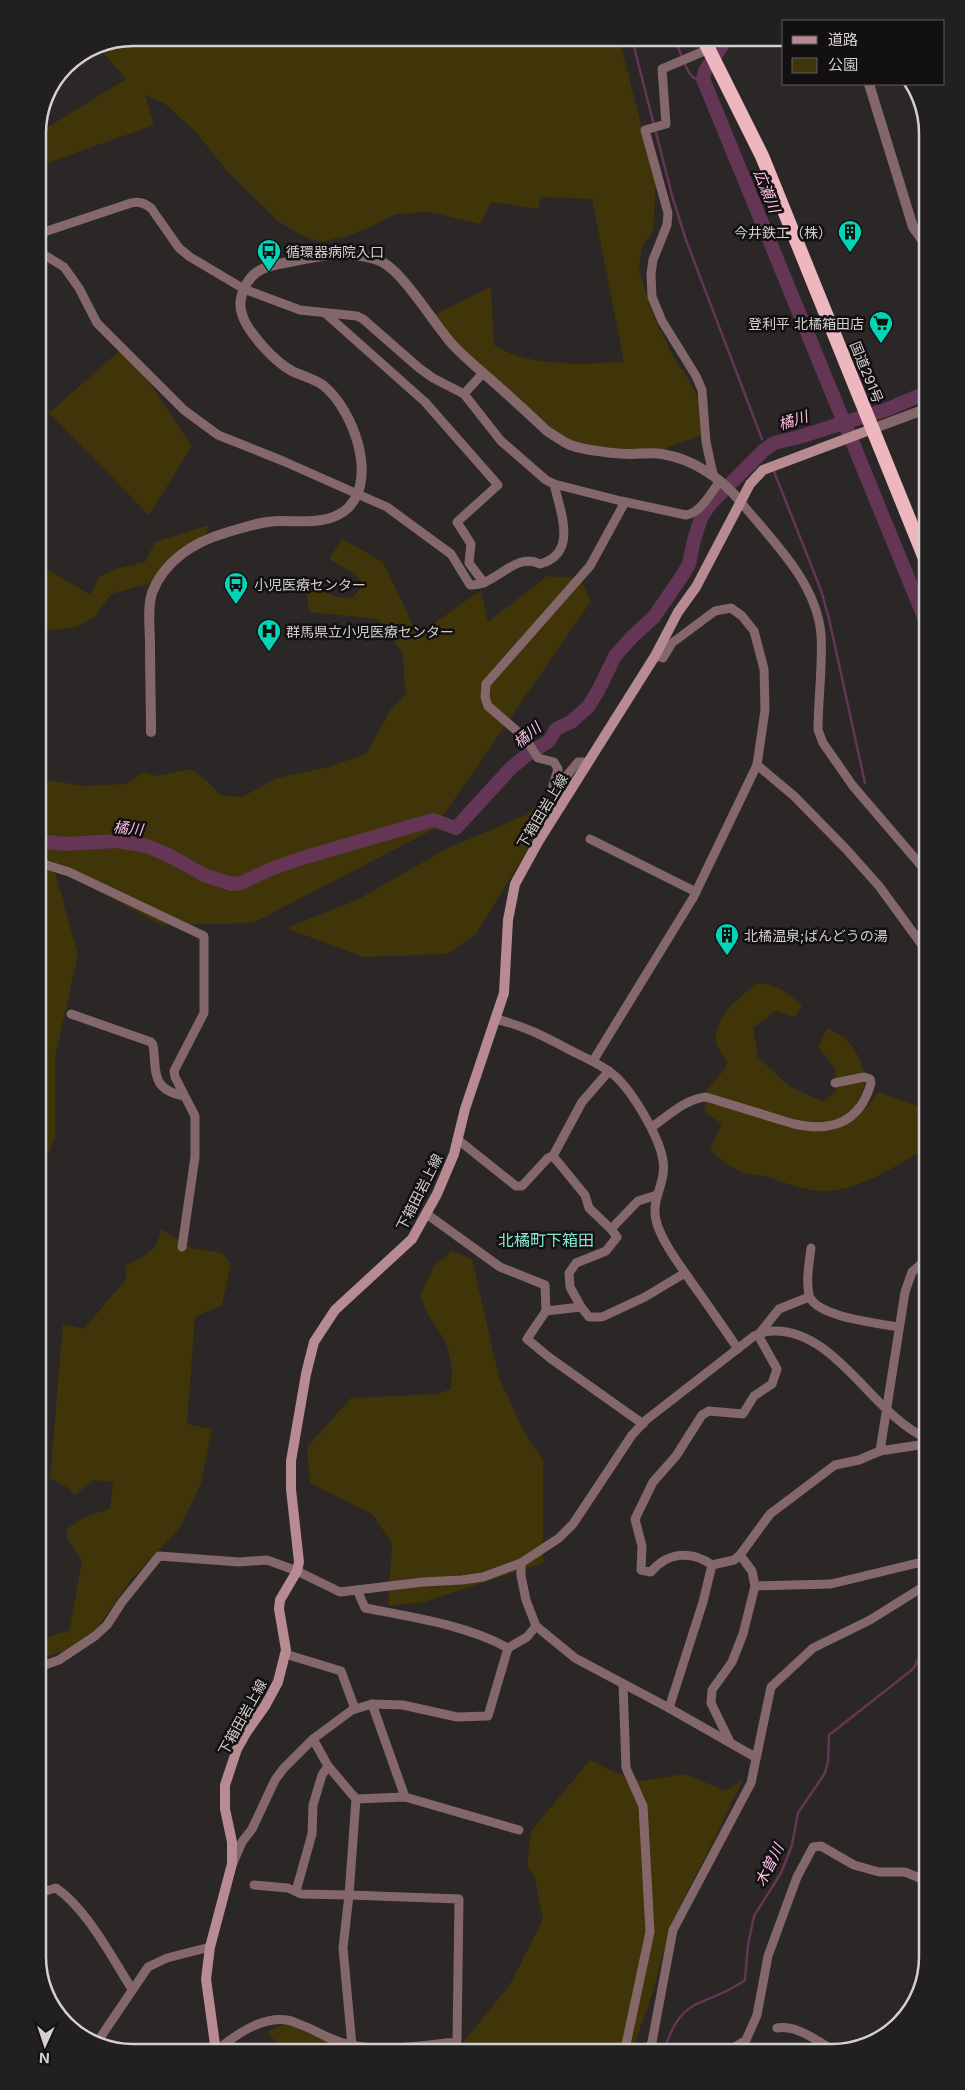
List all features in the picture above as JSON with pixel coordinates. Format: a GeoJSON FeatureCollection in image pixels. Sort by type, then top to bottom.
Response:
{"type":"FeatureCollection","features":[{"type":"Feature","properties":{"kind":"highway","name":"国道291号"},"geometry":{"type":"LineString","coordinates":[[710,50],[762,156],[919,544]]}},
{"type":"Feature","properties":{"kind":"main road","name":"下箱田岩上線"},"geometry":{"type":"LineString","coordinates":[[215,2044],[206,1979],[210,1947],[232,1864],[232,1842],[225,1809],[226,1778],[246,1733],[274,1691],[285,1654],[286,1642],[280,1600],[297,1571],[299,1562],[291,1490],[292,1462],[306,1374],[314,1342],[335,1310],[412,1239],[436,1194],[454,1154],[464,1109],[504,993],[508,920],[515,884],[538,842],[655,656],[678,612],[696,587],[750,484],[763,470],[842,441],[858,434],[871,424]]}},
{"type":"Feature","properties":{"kind":"street"},"geometry":{"type":"LineString","coordinates":[[710,50],[662,70],[666,124],[646,129],[668,213],[667,225],[653,260],[651,274],[652,297],[662,321],[696,376],[702,390],[706,442],[718,479]]}},
{"type":"Feature","properties":{"kind":"street"},"geometry":{"type":"LineString","coordinates":[[869,85],[913,227],[919,235]]}},
{"type":"Feature","properties":{"kind":"street"},"geometry":{"type":"LineString","coordinates":[[46,231],[131,202],[136,201],[145,204],[151,208],[179,248],[190,257],[244,289],[300,310],[357,316],[363,319],[418,368],[464,394],[501,441],[546,480],[554,484],[686,515],[692,514],[698,509],[718,479]]}},
{"type":"Feature","properties":{"kind":"street"},"geometry":{"type":"LineString","coordinates":[[152,732],[149,610],[156,586],[173,562],[206,538],[270,521],[314,521],[328,519],[349,507],[357,494],[361,481],[362,459],[356,439],[335,396],[322,384],[291,371],[277,362],[264,348],[242,314],[241,303],[244,289],[251,277],[261,269],[298,260],[336,255],[367,258],[383,263],[417,299],[453,346],[547,431],[572,446],[630,454],[662,454],[675,457],[718,479],[732,492],[800,574],[813,603],[821,634],[818,730],[823,743],[853,786],[919,863]]}},
{"type":"Feature","properties":{"kind":"street"},"geometry":{"type":"LineString","coordinates":[[46,256],[64,267],[79,288],[97,323],[184,410],[218,435],[283,461],[387,507],[440,544],[451,554],[470,584],[484,583],[517,562],[534,561],[540,564],[546,562],[561,551],[564,528],[554,484]]}},
{"type":"Feature","properties":{"kind":"street"},"geometry":{"type":"LineString","coordinates":[[325,313],[425,402],[498,485],[458,522],[471,544],[469,563],[484,583]]}},
{"type":"Feature","properties":{"kind":"street"},"geometry":{"type":"LineString","coordinates":[[464,394],[483,373]]}},
{"type":"Feature","properties":{"kind":"street"},"geometry":{"type":"LineString","coordinates":[[871,424],[919,411]]}},
{"type":"Feature","properties":{"kind":"street"},"geometry":{"type":"LineString","coordinates":[[588,762],[578,762],[555,790],[552,788],[558,769],[554,762],[538,758],[525,738],[488,706],[485,697],[486,684],[590,566],[625,502]]}},
{"type":"Feature","properties":{"kind":"street"},"geometry":{"type":"LineString","coordinates":[[593,1062],[696,892],[757,765],[765,710],[764,669],[754,631],[742,616],[731,608],[715,612],[672,643],[663,658],[655,656]]}},
{"type":"Feature","properties":{"kind":"street"},"geometry":{"type":"LineString","coordinates":[[757,765],[794,796],[853,856],[884,892],[919,942]]}},
{"type":"Feature","properties":{"kind":"street"},"geometry":{"type":"LineString","coordinates":[[590,839],[696,892]]}},
{"type":"Feature","properties":{"kind":"street"},"geometry":{"type":"LineString","coordinates":[[46,865],[69,872],[204,936],[204,1014],[174,1071],[175,1077],[195,1116],[194,1157],[182,1247]]}},
{"type":"Feature","properties":{"kind":"street"},"geometry":{"type":"LineString","coordinates":[[71,1014],[151,1042],[158,1082],[168,1092],[184,1096]]}},
{"type":"Feature","properties":{"kind":"street"},"geometry":{"type":"LineString","coordinates":[[495,1019],[516,1024],[533,1031],[593,1062],[609,1072],[622,1084],[652,1127],[660,1147],[664,1169],[654,1209],[660,1231],[685,1273],[738,1349]]}},
{"type":"Feature","properties":{"kind":"street"},"geometry":{"type":"LineString","coordinates":[[457,1139],[516,1186],[522,1186],[548,1158],[553,1156],[582,1102],[609,1072]]}},
{"type":"Feature","properties":{"kind":"street"},"geometry":{"type":"LineString","coordinates":[[652,1127],[686,1103],[706,1097],[794,1124],[808,1127],[833,1126],[843,1122],[851,1115],[863,1101],[871,1083],[870,1079],[864,1077],[835,1083]]}},
{"type":"Feature","properties":{"kind":"street"},"geometry":{"type":"LineString","coordinates":[[553,1156],[585,1195],[588,1208],[617,1237],[606,1251],[576,1263],[569,1273],[570,1287],[589,1317],[602,1317],[646,1296],[685,1273]]}},
{"type":"Feature","properties":{"kind":"street"},"geometry":{"type":"LineString","coordinates":[[611,1229],[638,1201],[657,1195]]}},
{"type":"Feature","properties":{"kind":"street"},"geometry":{"type":"LineString","coordinates":[[428,1214],[500,1267],[545,1285],[546,1311],[527,1339],[550,1358],[642,1424]]}},
{"type":"Feature","properties":{"kind":"street"},"geometry":{"type":"LineString","coordinates":[[811,1248],[807,1282],[810,1297],[826,1313],[898,1327]]}},
{"type":"Feature","properties":{"kind":"street"},"geometry":{"type":"LineString","coordinates":[[880,1451],[905,1292],[912,1272],[919,1266]]}},
{"type":"Feature","properties":{"kind":"street"},"geometry":{"type":"LineString","coordinates":[[46,1665],[59,1660],[95,1636],[107,1625],[122,1602],[159,1556],[239,1562],[268,1560],[297,1571],[340,1592],[423,1582],[462,1580],[490,1575],[521,1563],[559,1538],[573,1524],[620,1452],[642,1424],[758,1335],[779,1310],[810,1297]]}},
{"type":"Feature","properties":{"kind":"street"},"geometry":{"type":"LineString","coordinates":[[546,1311],[581,1307]]}},
{"type":"Feature","properties":{"kind":"street"},"geometry":{"type":"LineString","coordinates":[[758,1335],[770,1331],[788,1332],[814,1341],[826,1350],[886,1409],[919,1434]]}},
{"type":"Feature","properties":{"kind":"street"},"geometry":{"type":"LineString","coordinates":[[758,1335],[778,1370],[772,1384],[754,1396],[743,1414],[709,1411],[702,1415],[676,1456],[653,1482],[635,1519],[642,1546],[641,1570],[651,1572],[655,1566],[671,1557],[687,1554],[702,1558],[712,1565],[734,1560],[740,1555],[770,1514],[835,1465],[859,1460],[880,1451],[919,1445]]}},
{"type":"Feature","properties":{"kind":"street"},"geometry":{"type":"LineString","coordinates":[[729,1740],[711,1703],[712,1690],[732,1662],[755,1586],[752,1570],[740,1555]]}},
{"type":"Feature","properties":{"kind":"street"},"geometry":{"type":"LineString","coordinates":[[521,1563],[520,1576],[526,1600],[536,1626],[575,1658],[729,1740],[755,1757]]}},
{"type":"Feature","properties":{"kind":"street"},"geometry":{"type":"LineString","coordinates":[[755,1586],[831,1584],[919,1563]]}},
{"type":"Feature","properties":{"kind":"street"},"geometry":{"type":"LineString","coordinates":[[669,1708],[712,1565]]}},
{"type":"Feature","properties":{"kind":"street"},"geometry":{"type":"LineString","coordinates":[[651,2044],[673,1930],[750,1783],[771,1687],[813,1648],[870,1620],[919,1589]]}},
{"type":"Feature","properties":{"kind":"street"},"geometry":{"type":"LineString","coordinates":[[357,1590],[365,1608],[422,1618],[496,1642],[508,1648]]}},
{"type":"Feature","properties":{"kind":"street"},"geometry":{"type":"LineString","coordinates":[[232,1864],[242,1842],[252,1829],[275,1780],[313,1738],[355,1709],[372,1704],[403,1705],[456,1717],[488,1716],[508,1648],[527,1636],[536,1626]]}},
{"type":"Feature","properties":{"kind":"street"},"geometry":{"type":"LineString","coordinates":[[285,1654],[341,1671],[355,1709]]}},
{"type":"Feature","properties":{"kind":"street"},"geometry":{"type":"LineString","coordinates":[[623,1684],[626,1768],[643,1806],[650,1932],[626,2044]]}},
{"type":"Feature","properties":{"kind":"street"},"geometry":{"type":"LineString","coordinates":[[372,1704],[404,1797]]}},
{"type":"Feature","properties":{"kind":"street"},"geometry":{"type":"LineString","coordinates":[[313,1738],[328,1766],[356,1799],[343,1948],[352,2044]]}},
{"type":"Feature","properties":{"kind":"street"},"geometry":{"type":"LineString","coordinates":[[296,1891],[312,1834],[313,1805],[322,1775],[328,1766]]}},
{"type":"Feature","properties":{"kind":"street"},"geometry":{"type":"LineString","coordinates":[[356,1799],[404,1797],[519,1830]]}},
{"type":"Feature","properties":{"kind":"street"},"geometry":{"type":"LineString","coordinates":[[740,2044],[746,2040],[756,2015],[768,1956],[797,1877],[813,1847],[821,1846],[854,1865],[879,1872],[905,1872],[919,1878]]}},
{"type":"Feature","properties":{"kind":"street"},"geometry":{"type":"LineString","coordinates":[[254,1885],[288,1888],[301,1894],[459,1899],[457,2042],[433,2044]]}},
{"type":"Feature","properties":{"kind":"street"},"geometry":{"type":"LineString","coordinates":[[46,1891],[56,1888],[65,1894],[96,1933],[132,1989]]}},
{"type":"Feature","properties":{"kind":"street"},"geometry":{"type":"LineString","coordinates":[[100,2037],[148,1967],[167,1958],[210,1947]]}},
{"type":"Feature","properties":{"kind":"street"},"geometry":{"type":"LineString","coordinates":[[224,2044],[237,2033],[271,2021],[288,2020],[310,2029],[329,2040],[344,2044]]}},
{"type":"Feature","properties":{"kind":"street"},"geometry":{"type":"LineString","coordinates":[[777,2028],[785,2027],[796,2030],[822,2044]]}},
{"type":"Feature","properties":{"kind":"green space"},"geometry":{"type":"Polygon","coordinates":[[[134,46],[621,46],[656,184],[653,231],[642,247],[639,270],[652,312],[675,360],[689,380],[700,402],[702,435],[664,449],[628,451],[574,443],[549,427],[484,370],[431,316],[491,287],[494,345],[516,355],[557,363],[624,362],[592,199],[541,197],[538,209],[491,202],[481,224],[429,212],[396,214],[347,236],[321,242],[304,237],[278,221],[226,170],[196,132],[165,104],[145,95],[154,125],[46,164],[46,128],[126,79],[103,52],[134,46]]]}},
{"type":"Feature","properties":{"kind":"green space"},"geometry":{"type":"Polygon","coordinates":[[[125,346],[192,446],[149,515],[49,413],[125,346]]]}},
{"type":"Feature","properties":{"kind":"green space"},"geometry":{"type":"Polygon","coordinates":[[[209,525],[205,536],[153,583],[111,594],[96,616],[77,627],[46,630],[46,567],[90,595],[99,577],[116,569],[145,562],[155,542],[209,525]]]}},
{"type":"Feature","properties":{"kind":"green space"},"geometry":{"type":"Polygon","coordinates":[[[342,539],[383,562],[418,635],[481,590],[488,622],[547,576],[580,578],[591,601],[434,829],[253,923],[162,925],[46,863],[46,780],[85,786],[125,784],[144,772],[157,776],[191,769],[208,782],[220,795],[242,797],[277,778],[328,767],[366,754],[391,709],[406,694],[402,652],[377,619],[309,612],[305,585],[338,597],[353,598],[363,585],[355,574],[329,559],[342,539]]]}},
{"type":"Feature","properties":{"kind":"green space"},"geometry":{"type":"Polygon","coordinates":[[[545,796],[554,806],[476,934],[448,954],[363,957],[286,928],[357,900],[448,848],[528,814],[545,796]]]}},
{"type":"Feature","properties":{"kind":"green space"},"geometry":{"type":"Polygon","coordinates":[[[46,865],[55,872],[78,955],[55,1057],[55,1138],[46,1156],[46,865]]]}},
{"type":"Feature","properties":{"kind":"green space"},"geometry":{"type":"Polygon","coordinates":[[[757,983],[771,985],[782,990],[802,1006],[794,1017],[775,1011],[753,1028],[758,1057],[789,1086],[823,1102],[836,1090],[835,1069],[818,1046],[828,1028],[840,1034],[853,1048],[863,1071],[864,1088],[856,1104],[866,1108],[879,1092],[919,1107],[919,1153],[875,1178],[848,1188],[819,1191],[793,1186],[764,1176],[740,1171],[710,1150],[722,1124],[704,1112],[708,1088],[725,1069],[727,1063],[716,1042],[716,1032],[724,1015],[736,1001],[757,983]]]}},
{"type":"Feature","properties":{"kind":"green space"},"geometry":{"type":"Polygon","coordinates":[[[161,1229],[192,1248],[222,1253],[231,1264],[222,1305],[195,1317],[187,1424],[212,1429],[201,1484],[179,1529],[132,1578],[96,1630],[67,1650],[46,1657],[46,1637],[69,1631],[82,1561],[67,1538],[67,1529],[84,1517],[110,1509],[113,1482],[93,1480],[75,1495],[68,1488],[50,1478],[63,1324],[84,1329],[126,1279],[125,1266],[149,1252],[160,1236],[161,1229]]]}},
{"type":"Feature","properties":{"kind":"green space"},"geometry":{"type":"Polygon","coordinates":[[[452,1251],[472,1259],[499,1377],[524,1432],[543,1460],[543,1563],[424,1602],[388,1606],[392,1543],[372,1514],[310,1483],[307,1447],[351,1398],[438,1394],[451,1389],[452,1367],[446,1342],[428,1315],[420,1296],[434,1266],[452,1251]]]}},
{"type":"Feature","properties":{"kind":"green space"},"geometry":{"type":"Polygon","coordinates":[[[590,1760],[612,1771],[642,1781],[684,1774],[726,1791],[743,1779],[672,1922],[652,1994],[635,2044],[462,2044],[509,1986],[543,1920],[535,1879],[527,1865],[531,1831],[590,1760]]]}},
{"type":"Feature","properties":{"kind":"green space"},"geometry":{"type":"Polygon","coordinates":[[[286,2023],[333,2044],[278,2044],[267,2032],[286,2023]]]}},
{"type":"Feature","properties":{"kind":"waterway"},"geometry":{"type":"LineString","coordinates":[[634,46],[673,199],[686,240],[762,439]]}},
{"type":"Feature","properties":{"kind":"waterway"},"geometry":{"type":"LineString","coordinates":[[677,46],[682,57]]}},
{"type":"Feature","properties":{"kind":"waterway","name":"広瀬川"},"geometry":{"type":"LineString","coordinates":[[722,46],[705,71],[703,79],[841,415]]}},
{"type":"Feature","properties":{"kind":"waterway"},"geometry":{"type":"LineString","coordinates":[[684,62],[689,73],[694,78],[703,79]]}},
{"type":"Feature","properties":{"kind":"waterway","name":"橘川"},"geometry":{"type":"LineString","coordinates":[[46,842],[65,844],[117,841],[147,846],[172,857],[204,875],[232,884],[241,883],[271,869],[302,858],[433,820],[456,828],[511,768],[528,754],[549,741],[556,729],[571,722],[588,707],[615,656],[654,617],[684,573],[689,564],[701,518],[710,504],[763,451],[774,443],[888,409],[919,396]]}},
{"type":"Feature","properties":{"kind":"waterway","name":"広瀬川"},"geometry":{"type":"LineString","coordinates":[[847,429],[919,605]]}},
{"type":"Feature","properties":{"kind":"waterway"},"geometry":{"type":"LineString","coordinates":[[773,469],[821,590],[865,783]]}},
{"type":"Feature","properties":{"kind":"waterway","name":"木曽川"},"geometry":{"type":"LineString","coordinates":[[667,2044],[671,2031],[687,2010],[731,1989],[745,1980],[748,1945],[754,1916],[781,1873],[792,1845],[798,1813],[825,1773],[828,1761],[829,1735],[913,1669],[919,1658]]}},
{"type":"Feature","properties":{"kind":"place","name":"今井鉄工（株）"},"geometry":{"type":"Point","coordinates":[850,253]}},
{"type":"Feature","properties":{"kind":"place","name":"循環器病院入口"},"geometry":{"type":"Point","coordinates":[269,272]}},
{"type":"Feature","properties":{"kind":"place","name":"登利平 北橘箱田店"},"geometry":{"type":"Point","coordinates":[881,344]}},
{"type":"Feature","properties":{"kind":"place","name":"小児医療センター"},"geometry":{"type":"Point","coordinates":[236,605]}},
{"type":"Feature","properties":{"kind":"place","name":"群馬県立小児医療センター"},"geometry":{"type":"Point","coordinates":[269,652]}},
{"type":"Feature","properties":{"kind":"place","name":"北橘温泉;ばんどうの湯"},"geometry":{"type":"Point","coordinates":[727,956]}},
{"type":"Feature","properties":{"kind":"district","name":"北橘町下箱田"},"geometry":{"type":"Point","coordinates":[546,1240]}}]}
